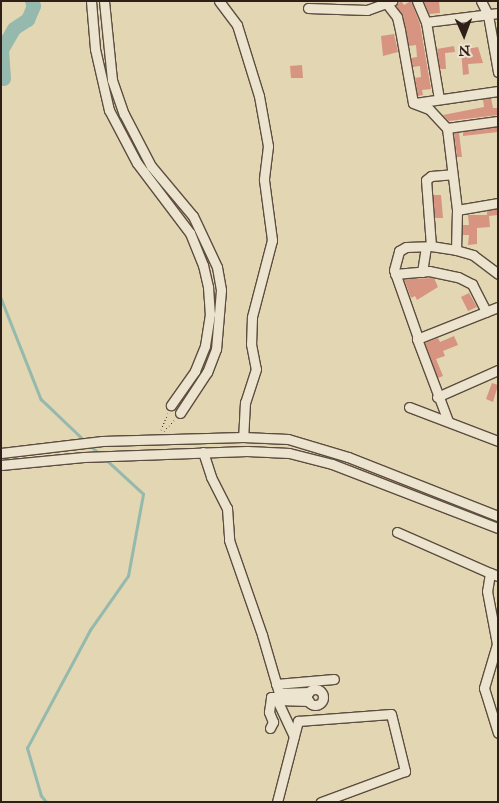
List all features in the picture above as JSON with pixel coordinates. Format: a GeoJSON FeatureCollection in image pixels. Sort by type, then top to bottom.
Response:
{"type":"FeatureCollection","features":[{"type":"Feature","properties":{"kind":"street"},"geometry":{"type":"LineString","coordinates":[[91,1],[95,49],[109,110],[137,163],[190,234],[204,265],[210,314],[204,346],[195,371],[171,405]]}},
{"type":"Feature","properties":{"kind":"street"},"geometry":{"type":"LineString","coordinates":[[104,1],[112,80],[124,114],[151,166],[194,216],[217,268],[221,290],[216,349],[207,372],[180,413]]}},
{"type":"Feature","properties":{"kind":"street"},"geometry":{"type":"LineString","coordinates":[[219,1],[237,25],[260,96],[268,146],[264,180],[272,240],[252,317],[250,344],[256,369],[245,402],[243,436]]}},
{"type":"Feature","properties":{"kind":"street"},"geometry":{"type":"LineString","coordinates":[[417,1],[426,22],[440,99]]}},
{"type":"Feature","properties":{"kind":"street"},"geometry":{"type":"LineString","coordinates":[[481,1],[493,14],[498,72]]}},
{"type":"Feature","properties":{"kind":"street"},"geometry":{"type":"LineString","coordinates":[[308,8],[337,6],[366,10],[389,3],[397,17],[413,103]]}},
{"type":"Feature","properties":{"kind":"street"},"geometry":{"type":"LineString","coordinates":[[426,22],[493,14]]}},
{"type":"Feature","properties":{"kind":"street"},"geometry":{"type":"LineString","coordinates":[[413,103],[498,91]]}},
{"type":"Feature","properties":{"kind":"street"},"geometry":{"type":"LineString","coordinates":[[413,103],[429,109],[447,128],[457,210],[456,250]]}},
{"type":"Feature","properties":{"kind":"street"},"geometry":{"type":"LineString","coordinates":[[447,128],[498,121]]}},
{"type":"Feature","properties":{"kind":"street"},"geometry":{"type":"LineString","coordinates":[[422,272],[428,246],[426,180],[431,176],[452,174]]}},
{"type":"Feature","properties":{"kind":"street"},"geometry":{"type":"LineString","coordinates":[[457,210],[498,203]]}},
{"type":"Feature","properties":{"kind":"street"},"geometry":{"type":"LineString","coordinates":[[448,422],[416,342],[418,338],[396,274],[399,251],[406,247],[428,246],[456,250],[473,255],[498,274]]}},
{"type":"Feature","properties":{"kind":"street"},"geometry":{"type":"LineString","coordinates":[[396,274],[422,272],[458,276],[472,284],[486,312]]}},
{"type":"Feature","properties":{"kind":"street"},"geometry":{"type":"LineString","coordinates":[[418,338],[498,308]]}},
{"type":"Feature","properties":{"kind":"street"},"geometry":{"type":"LineString","coordinates":[[437,396],[498,370]]}},
{"type":"Feature","properties":{"kind":"street"},"geometry":{"type":"LineString","coordinates":[[410,407],[498,441]]}},
{"type":"Feature","properties":{"kind":"street"},"geometry":{"type":"LineString","coordinates":[[1,453],[70,443],[243,436],[311,443],[498,516]]}},
{"type":"Feature","properties":{"kind":"street"},"geometry":{"type":"LineString","coordinates":[[203,452],[227,508],[229,540],[277,694],[294,736]]}},
{"type":"Feature","properties":{"kind":"street"},"geometry":{"type":"LineString","coordinates":[[1,464],[84,457],[203,452],[290,453],[332,464],[498,528]]}},
{"type":"Feature","properties":{"kind":"street"},"geometry":{"type":"LineString","coordinates":[[397,532],[494,575],[488,591],[498,644],[488,670],[484,691],[498,733]]}},
{"type":"Feature","properties":{"kind":"street"},"geometry":{"type":"LineString","coordinates":[[488,670],[498,675]]}},
{"type":"Feature","properties":{"kind":"street"},"geometry":{"type":"LineString","coordinates":[[270,728],[273,722],[269,712],[271,697],[334,679]]}},
{"type":"Feature","properties":{"kind":"street"},"geometry":{"type":"LineString","coordinates":[[277,694],[311,699],[316,720]]}},
{"type":"Feature","properties":{"kind":"street"},"geometry":{"type":"LineString","coordinates":[[277,802],[298,721],[391,714],[405,771],[321,802]]}},
{"type":"Feature","properties":{"kind":"path"},"geometry":{"type":"LineString","coordinates":[[157,439],[171,405]]}},
{"type":"Feature","properties":{"kind":"path"},"geometry":{"type":"LineString","coordinates":[[157,439],[180,413]]}},
{"type":"Feature","properties":{"kind":"building"},"geometry":{"type":"Polygon","coordinates":[[[401,1],[404,5],[411,1],[420,24],[431,89],[422,90],[423,95],[418,96],[415,78],[421,77],[420,66],[413,67],[411,58],[417,57],[416,45],[409,46],[403,15],[396,6],[401,1]]]}},
{"type":"Feature","properties":{"kind":"building"},"geometry":{"type":"Polygon","coordinates":[[[424,1],[439,1],[440,13],[429,14],[424,1]]]}},
{"type":"Feature","properties":{"kind":"building"},"geometry":{"type":"Polygon","coordinates":[[[394,34],[398,52],[383,56],[381,36],[394,34]]]}},
{"type":"Feature","properties":{"kind":"building"},"geometry":{"type":"Polygon","coordinates":[[[454,46],[455,52],[445,53],[446,69],[440,69],[437,49],[454,46]]]}},
{"type":"Feature","properties":{"kind":"building"},"geometry":{"type":"Polygon","coordinates":[[[478,47],[483,63],[468,64],[469,74],[463,75],[461,50],[478,47]]]}},
{"type":"Feature","properties":{"kind":"building"},"geometry":{"type":"Polygon","coordinates":[[[302,65],[303,78],[291,78],[290,66],[302,65]]]}},
{"type":"Feature","properties":{"kind":"building"},"geometry":{"type":"Polygon","coordinates":[[[491,98],[493,108],[498,108],[498,115],[449,121],[443,115],[484,107],[483,99],[491,98]]]}},
{"type":"Feature","properties":{"kind":"building"},"geometry":{"type":"Polygon","coordinates":[[[498,127],[498,132],[463,136],[463,132],[498,127]]]}},
{"type":"Feature","properties":{"kind":"building"},"geometry":{"type":"Polygon","coordinates":[[[454,133],[459,133],[462,157],[457,157],[454,133]]]}},
{"type":"Feature","properties":{"kind":"building"},"geometry":{"type":"Polygon","coordinates":[[[433,195],[441,195],[443,218],[435,218],[433,195]]]}},
{"type":"Feature","properties":{"kind":"building"},"geometry":{"type":"Polygon","coordinates":[[[498,209],[498,215],[489,216],[490,227],[477,228],[477,244],[468,245],[469,235],[463,235],[463,225],[469,225],[468,215],[487,215],[487,211],[498,209]]]}},
{"type":"Feature","properties":{"kind":"building"},"geometry":{"type":"Polygon","coordinates":[[[434,278],[438,287],[417,300],[415,296],[411,298],[404,279],[434,278]]]}},
{"type":"Feature","properties":{"kind":"building"},"geometry":{"type":"Polygon","coordinates":[[[469,293],[477,307],[468,311],[461,297],[469,293]]]}},
{"type":"Feature","properties":{"kind":"building"},"geometry":{"type":"Polygon","coordinates":[[[454,336],[458,345],[443,351],[445,356],[436,359],[443,376],[438,378],[425,343],[438,338],[440,342],[454,336]]]}},
{"type":"Feature","properties":{"kind":"building"},"geometry":{"type":"Polygon","coordinates":[[[492,383],[498,385],[493,402],[486,399],[492,383]]]}},
{"type":"Feature","properties":{"kind":"waterway"},"geometry":{"type":"LineString","coordinates":[[4,79],[2,50],[14,29],[28,20],[34,6],[32,1]]}},
{"type":"Feature","properties":{"kind":"waterway"},"geometry":{"type":"LineString","coordinates":[[1,83],[4,79]]}},
{"type":"Feature","properties":{"kind":"waterway"},"geometry":{"type":"LineString","coordinates":[[1,298],[41,399],[84,440]]}},
{"type":"Feature","properties":{"kind":"waterway"},"geometry":{"type":"LineString","coordinates":[[90,445],[99,453]]}},
{"type":"Feature","properties":{"kind":"waterway"},"geometry":{"type":"LineString","coordinates":[[46,802],[41,796],[27,748],[90,630],[128,576],[143,494],[105,459]]}}]}
